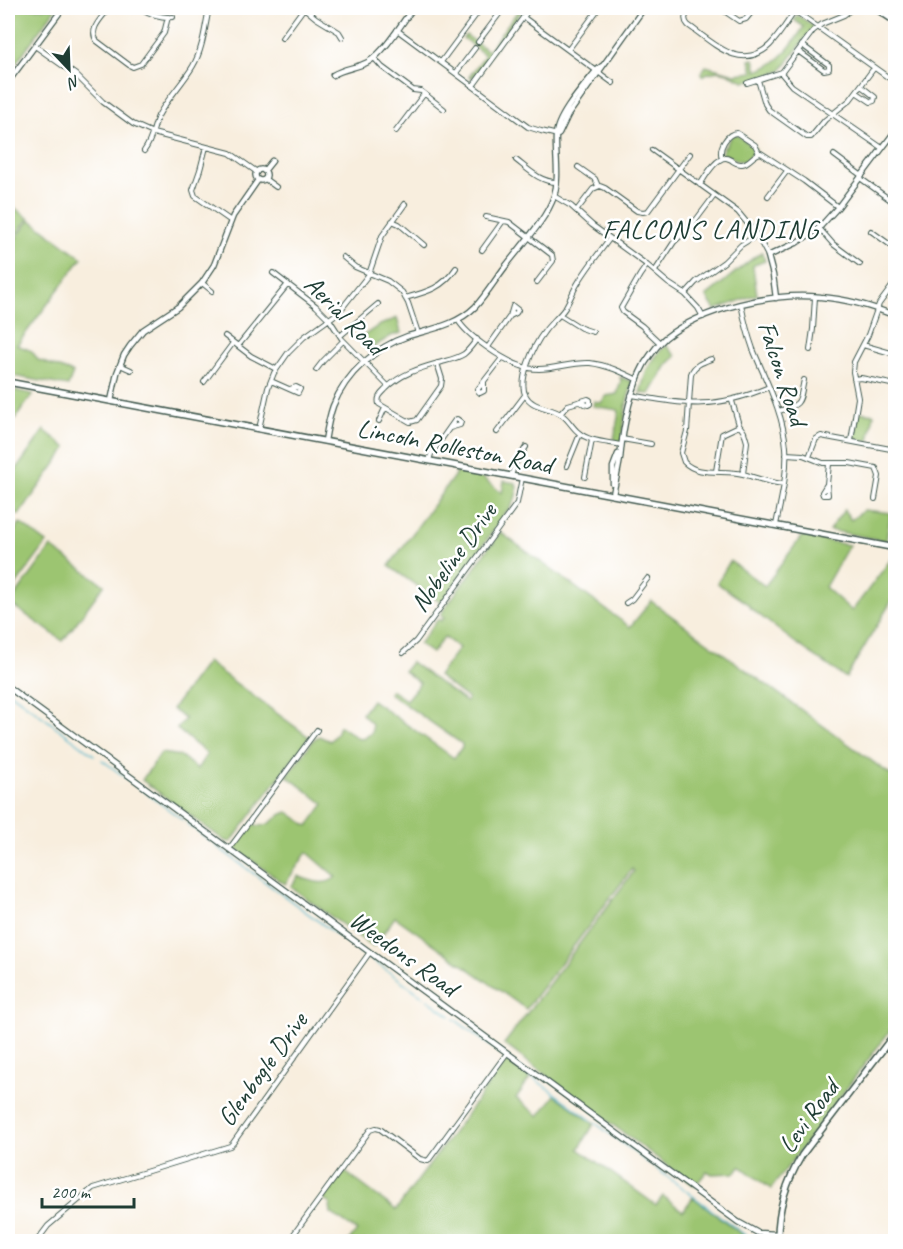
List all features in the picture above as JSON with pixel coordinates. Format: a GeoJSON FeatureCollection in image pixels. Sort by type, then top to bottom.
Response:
{"type":"FeatureCollection","features":[{"type":"Feature","properties":{"kind":"main road"},"geometry":{"type":"LineString","coordinates":[[875,8],[896,22]]}},
{"type":"Feature","properties":{"kind":"main road","name":"Lincoln Rolleston Road"},"geometry":{"type":"LineString","coordinates":[[8,382],[896,548]]}},
{"type":"Feature","properties":{"kind":"main road","name":"Levi Road"},"geometry":{"type":"LineString","coordinates":[[777,1234],[785,1189],[802,1155],[896,1032]]}},
{"type":"Feature","properties":{"kind":"main road"},"geometry":{"type":"LineString","coordinates":[[777,1234],[778,1242]]}},
{"type":"Feature","properties":{"kind":"street"},"geometry":{"type":"LineString","coordinates":[[8,82],[63,8]]}},
{"type":"Feature","properties":{"kind":"street"},"geometry":{"type":"LineString","coordinates":[[109,8],[95,27],[94,37],[133,67],[141,64],[164,33],[171,17],[151,14],[140,8]]}},
{"type":"Feature","properties":{"kind":"street"},"geometry":{"type":"LineString","coordinates":[[144,151],[148,147],[158,116],[193,66],[200,51],[209,8]]}},
{"type":"Feature","properties":{"kind":"street"},"geometry":{"type":"LineString","coordinates":[[282,38],[304,8],[339,32],[342,37]]}},
{"type":"Feature","properties":{"kind":"street"},"geometry":{"type":"LineString","coordinates":[[333,75],[374,58],[413,8]]}},
{"type":"Feature","properties":{"kind":"street"},"geometry":{"type":"LineString","coordinates":[[441,62],[481,8]]}},
{"type":"Feature","properties":{"kind":"street"},"geometry":{"type":"LineString","coordinates":[[490,8],[500,13]]}},
{"type":"Feature","properties":{"kind":"street"},"geometry":{"type":"LineString","coordinates":[[478,42],[506,8]]}},
{"type":"Feature","properties":{"kind":"street"},"geometry":{"type":"LineString","coordinates":[[473,86],[530,8]]}},
{"type":"Feature","properties":{"kind":"street"},"geometry":{"type":"LineString","coordinates":[[568,50],[599,8]]}},
{"type":"Feature","properties":{"kind":"street"},"geometry":{"type":"LineString","coordinates":[[325,441],[333,405],[353,374],[387,345],[444,326],[468,314],[480,302],[548,210],[554,196],[556,182],[557,135],[597,72],[644,8]]}},
{"type":"Feature","properties":{"kind":"street"},"geometry":{"type":"LineString","coordinates":[[691,8],[685,17],[688,25],[724,51],[743,56],[754,54],[768,47],[793,9],[896,83]]}},
{"type":"Feature","properties":{"kind":"street"},"geometry":{"type":"LineString","coordinates":[[720,8],[739,21],[744,20],[754,8]]}},
{"type":"Feature","properties":{"kind":"street"},"geometry":{"type":"LineString","coordinates":[[747,83],[781,73],[809,35],[818,27],[853,8]]}},
{"type":"Feature","properties":{"kind":"street"},"geometry":{"type":"LineString","coordinates":[[523,17],[613,83]]}},
{"type":"Feature","properties":{"kind":"street"},"geometry":{"type":"LineString","coordinates":[[396,30],[528,126],[557,135]]}},
{"type":"Feature","properties":{"kind":"street"},"geometry":{"type":"LineString","coordinates":[[798,51],[824,70],[829,69],[829,65],[802,45]]}},
{"type":"Feature","properties":{"kind":"street"},"geometry":{"type":"LineString","coordinates":[[34,46],[76,75],[98,98],[133,124],[153,133],[230,153],[256,172]]}},
{"type":"Feature","properties":{"kind":"street"},"geometry":{"type":"LineString","coordinates":[[456,73],[475,48]]}},
{"type":"Feature","properties":{"kind":"street"},"geometry":{"type":"LineString","coordinates":[[374,58],[408,87],[424,94],[444,109]]}},
{"type":"Feature","properties":{"kind":"street"},"geometry":{"type":"LineString","coordinates":[[815,63],[819,58]]}},
{"type":"Feature","properties":{"kind":"street"},"geometry":{"type":"LineString","coordinates":[[758,80],[768,108],[808,137],[813,136],[823,123],[848,102],[874,68]]}},
{"type":"Feature","properties":{"kind":"street"},"geometry":{"type":"LineString","coordinates":[[781,73],[792,86],[882,148]]}},
{"type":"Feature","properties":{"kind":"street"},"geometry":{"type":"LineString","coordinates":[[856,92],[871,102],[874,101],[875,97],[861,86]]}},
{"type":"Feature","properties":{"kind":"street"},"geometry":{"type":"LineString","coordinates":[[396,131],[424,94]]}},
{"type":"Feature","properties":{"kind":"street"},"geometry":{"type":"LineString","coordinates":[[768,256],[796,243],[819,228],[838,207],[896,130]]}},
{"type":"Feature","properties":{"kind":"street"},"geometry":{"type":"LineString","coordinates":[[722,158],[721,147],[734,132],[755,145],[759,153]]}},
{"type":"Feature","properties":{"kind":"street"},"geometry":{"type":"LineString","coordinates":[[206,147],[193,190],[195,196],[231,221]]}},
{"type":"Feature","properties":{"kind":"street"},"geometry":{"type":"LineString","coordinates":[[652,150],[738,212],[757,235],[768,256],[776,298]]}},
{"type":"Feature","properties":{"kind":"street"},"geometry":{"type":"LineString","coordinates":[[577,210],[598,186],[605,188],[637,211],[642,212],[650,208],[690,154]]}},
{"type":"Feature","properties":{"kind":"street"},"geometry":{"type":"LineString","coordinates":[[700,185],[717,161],[722,158],[741,165],[756,154],[766,154],[838,207]]}},
{"type":"Feature","properties":{"kind":"street"},"geometry":{"type":"LineString","coordinates":[[834,155],[896,204]]}},
{"type":"Feature","properties":{"kind":"street"},"geometry":{"type":"LineString","coordinates":[[516,160],[540,179],[556,182]]}},
{"type":"Feature","properties":{"kind":"street"},"geometry":{"type":"LineString","coordinates":[[264,171],[272,161]]}},
{"type":"Feature","properties":{"kind":"street"},"geometry":{"type":"LineString","coordinates":[[578,167],[595,179],[598,186]]}},
{"type":"Feature","properties":{"kind":"street"},"geometry":{"type":"LineString","coordinates":[[256,172],[264,171]]}},
{"type":"Feature","properties":{"kind":"street"},"geometry":{"type":"LineString","coordinates":[[264,171],[265,178]]}},
{"type":"Feature","properties":{"kind":"street"},"geometry":{"type":"LineString","coordinates":[[768,196],[787,171]]}},
{"type":"Feature","properties":{"kind":"street"},"geometry":{"type":"LineString","coordinates":[[256,172],[255,177],[258,180]]}},
{"type":"Feature","properties":{"kind":"street"},"geometry":{"type":"LineString","coordinates":[[111,401],[120,365],[130,346],[143,330],[178,307],[202,283],[214,265],[232,216],[258,180],[265,178]]}},
{"type":"Feature","properties":{"kind":"street"},"geometry":{"type":"LineString","coordinates":[[265,178],[276,187]]}},
{"type":"Feature","properties":{"kind":"street"},"geometry":{"type":"LineString","coordinates":[[554,196],[577,210],[584,219],[685,294],[703,317]]}},
{"type":"Feature","properties":{"kind":"street"},"geometry":{"type":"LineString","coordinates":[[655,272],[674,242],[693,224],[714,196]]}},
{"type":"Feature","properties":{"kind":"street"},"geometry":{"type":"LineString","coordinates":[[259,429],[268,388],[276,369],[304,337],[339,312],[369,274],[382,236],[405,204]]}},
{"type":"Feature","properties":{"kind":"street"},"geometry":{"type":"LineString","coordinates":[[486,217],[509,222],[552,255],[553,259],[537,282]]}},
{"type":"Feature","properties":{"kind":"street"},"geometry":{"type":"LineString","coordinates":[[482,250],[504,220]]}},
{"type":"Feature","properties":{"kind":"street"},"geometry":{"type":"LineString","coordinates":[[392,222],[399,224],[424,245]]}},
{"type":"Feature","properties":{"kind":"street"},"geometry":{"type":"LineString","coordinates":[[819,228],[833,244],[860,264]]}},
{"type":"Feature","properties":{"kind":"street"},"geometry":{"type":"LineString","coordinates":[[871,231],[896,249]]}},
{"type":"Feature","properties":{"kind":"street"},"geometry":{"type":"LineString","coordinates":[[685,294],[741,245],[757,235]]}},
{"type":"Feature","properties":{"kind":"street"},"geometry":{"type":"LineString","coordinates":[[610,238],[578,282],[560,315],[540,337],[534,348],[524,383],[525,395],[532,403],[560,414],[580,434],[592,440],[651,444]]}},
{"type":"Feature","properties":{"kind":"street"},"geometry":{"type":"LineString","coordinates":[[343,257],[355,267],[388,281],[402,292],[418,333]]}},
{"type":"Feature","properties":{"kind":"street"},"geometry":{"type":"LineString","coordinates":[[647,265],[621,308],[660,343]]}},
{"type":"Feature","properties":{"kind":"street"},"geometry":{"type":"LineString","coordinates":[[405,298],[426,292],[442,284],[456,268]]}},
{"type":"Feature","properties":{"kind":"street","name":"Aerial Road"},"geometry":{"type":"LineString","coordinates":[[273,273],[316,306],[329,319],[343,340],[388,386]]}},
{"type":"Feature","properties":{"kind":"street"},"geometry":{"type":"LineString","coordinates":[[851,441],[858,403],[854,362],[871,328],[877,309],[896,281]]}},
{"type":"Feature","properties":{"kind":"street"},"geometry":{"type":"LineString","coordinates":[[202,283],[212,291]]}},
{"type":"Feature","properties":{"kind":"street"},"geometry":{"type":"LineString","coordinates":[[238,346],[288,284]]}},
{"type":"Feature","properties":{"kind":"street"},"geometry":{"type":"LineString","coordinates":[[810,350],[815,297]]}},
{"type":"Feature","properties":{"kind":"street"},"geometry":{"type":"LineString","coordinates":[[612,495],[614,467],[620,452],[632,394],[646,363],[660,343],[676,331],[703,317],[741,304],[776,298],[815,297],[853,302],[896,316]]}},
{"type":"Feature","properties":{"kind":"street"},"geometry":{"type":"LineString","coordinates":[[340,336],[378,304]]}},
{"type":"Feature","properties":{"kind":"street","name":"Falcon Road"},"geometry":{"type":"LineString","coordinates":[[741,304],[753,348],[778,411],[784,435],[786,454],[784,484],[776,525]]}},
{"type":"Feature","properties":{"kind":"street"},"geometry":{"type":"LineString","coordinates":[[560,315],[593,333]]}},
{"type":"Feature","properties":{"kind":"street"},"geometry":{"type":"LineString","coordinates":[[488,347],[510,316]]}},
{"type":"Feature","properties":{"kind":"street"},"geometry":{"type":"LineString","coordinates":[[458,320],[462,327],[502,358],[527,368],[543,369],[575,363],[592,363],[613,368],[638,380]]}},
{"type":"Feature","properties":{"kind":"street"},"geometry":{"type":"LineString","coordinates":[[225,336],[251,356],[276,369]]}},
{"type":"Feature","properties":{"kind":"street"},"geometry":{"type":"LineString","coordinates":[[437,363],[442,379],[441,386],[417,420],[410,422],[379,404],[378,397],[388,386],[410,372],[465,353],[477,339]]}},
{"type":"Feature","properties":{"kind":"street"},"geometry":{"type":"LineString","coordinates":[[316,370],[343,340]]}},
{"type":"Feature","properties":{"kind":"street"},"geometry":{"type":"LineString","coordinates":[[204,382],[234,343]]}},
{"type":"Feature","properties":{"kind":"street"},"geometry":{"type":"LineString","coordinates":[[863,345],[891,353]]}},
{"type":"Feature","properties":{"kind":"street"},"geometry":{"type":"LineString","coordinates":[[484,382],[502,358]]}},
{"type":"Feature","properties":{"kind":"street"},"geometry":{"type":"LineString","coordinates":[[711,359],[692,370],[687,431],[681,453],[682,459],[692,468],[743,474],[762,481],[784,484]]}},
{"type":"Feature","properties":{"kind":"street"},"geometry":{"type":"LineString","coordinates":[[120,365],[131,370]]}},
{"type":"Feature","properties":{"kind":"street"},"geometry":{"type":"LineString","coordinates":[[854,379],[861,378],[896,385]]}},
{"type":"Feature","properties":{"kind":"street"},"geometry":{"type":"LineString","coordinates":[[778,411],[793,407],[798,403],[804,380]]}},
{"type":"Feature","properties":{"kind":"street"},"geometry":{"type":"LineString","coordinates":[[271,381],[290,389]]}},
{"type":"Feature","properties":{"kind":"street"},"geometry":{"type":"LineString","coordinates":[[632,394],[689,404],[715,403],[732,401],[769,387]]}},
{"type":"Feature","properties":{"kind":"street"},"geometry":{"type":"LineString","coordinates":[[497,432],[525,395]]}},
{"type":"Feature","properties":{"kind":"street"},"geometry":{"type":"LineString","coordinates":[[732,401],[739,426],[747,442],[743,474]]}},
{"type":"Feature","properties":{"kind":"street"},"geometry":{"type":"LineString","coordinates":[[560,414],[566,406],[579,402]]}},
{"type":"Feature","properties":{"kind":"street"},"geometry":{"type":"LineString","coordinates":[[379,421],[385,408]]}},
{"type":"Feature","properties":{"kind":"street"},"geometry":{"type":"LineString","coordinates":[[716,471],[722,434],[739,426]]}},
{"type":"Feature","properties":{"kind":"street"},"geometry":{"type":"LineString","coordinates":[[429,461],[431,454],[450,428]]}},
{"type":"Feature","properties":{"kind":"street"},"geometry":{"type":"LineString","coordinates":[[567,466],[580,434]]}},
{"type":"Feature","properties":{"kind":"street"},"geometry":{"type":"LineString","coordinates":[[809,458],[815,441],[823,436],[896,450]]}},
{"type":"Feature","properties":{"kind":"street"},"geometry":{"type":"LineString","coordinates":[[585,477],[592,440]]}},
{"type":"Feature","properties":{"kind":"street"},"geometry":{"type":"LineString","coordinates":[[511,476],[515,464],[526,447]]}},
{"type":"Feature","properties":{"kind":"street"},"geometry":{"type":"LineString","coordinates":[[786,454],[799,454],[829,464],[849,463],[876,468],[879,476],[875,499]]}},
{"type":"Feature","properties":{"kind":"street"},"geometry":{"type":"LineString","coordinates":[[827,484],[829,464]]}},
{"type":"Feature","properties":{"kind":"street","name":"Nobeline Drive"},"geometry":{"type":"LineString","coordinates":[[403,653],[416,641],[517,503],[522,478]]}},
{"type":"Feature","properties":{"kind":"street"},"geometry":{"type":"LineString","coordinates":[[626,603],[632,599],[648,578]]}},
{"type":"Feature","properties":{"kind":"street","name":"Weedons Road"},"geometry":{"type":"LineString","coordinates":[[8,687],[747,1227],[758,1233],[777,1234]]}},
{"type":"Feature","properties":{"kind":"street"},"geometry":{"type":"LineString","coordinates":[[229,849],[317,730]]}},
{"type":"Feature","properties":{"kind":"street","name":"Glenbogle Drive"},"geometry":{"type":"LineString","coordinates":[[36,1242],[48,1226],[93,1188],[234,1143],[370,952]]}},
{"type":"Feature","properties":{"kind":"street"},"geometry":{"type":"LineString","coordinates":[[288,1242],[370,1130],[376,1128],[380,1130],[420,1159],[428,1160],[507,1053]]}},
{"type":"Feature","properties":{"kind":"green space"},"geometry":{"type":"Polygon","coordinates":[[[8,8],[56,8],[8,74],[8,8]]]}},
{"type":"Feature","properties":{"kind":"green space"},"geometry":{"type":"Polygon","coordinates":[[[520,8],[524,8],[474,77],[469,77],[485,55],[463,38],[466,35],[488,51],[520,8]]]}},
{"type":"Feature","properties":{"kind":"green space"},"geometry":{"type":"Polygon","coordinates":[[[797,15],[813,28],[781,71],[744,81],[719,71],[702,76],[701,73],[706,66],[735,74],[753,72],[750,60],[754,59],[757,71],[772,64],[784,54],[804,27],[794,20],[797,15]]]}},
{"type":"Feature","properties":{"kind":"green space"},"geometry":{"type":"Polygon","coordinates":[[[736,134],[756,149],[743,161],[722,154],[723,147],[732,135],[736,134]]]}},
{"type":"Feature","properties":{"kind":"green space"},"geometry":{"type":"Polygon","coordinates":[[[8,203],[82,258],[17,345],[32,351],[38,360],[73,373],[68,386],[8,375],[8,249],[29,221],[27,220],[8,245],[8,203]]]}},
{"type":"Feature","properties":{"kind":"green space"},"geometry":{"type":"Polygon","coordinates":[[[762,252],[765,261],[753,267],[757,295],[715,310],[706,296],[762,252]]]}},
{"type":"Feature","properties":{"kind":"green space"},"geometry":{"type":"Polygon","coordinates":[[[397,318],[401,333],[391,336],[372,348],[363,336],[378,326],[397,318]]]}},
{"type":"Feature","properties":{"kind":"green space"},"geometry":{"type":"Polygon","coordinates":[[[666,345],[676,356],[667,365],[650,394],[640,393],[647,369],[666,345]]]}},
{"type":"Feature","properties":{"kind":"green space"},"geometry":{"type":"Polygon","coordinates":[[[620,377],[633,382],[627,401],[621,445],[614,439],[618,410],[593,406],[594,401],[601,403],[606,396],[617,394],[620,377]]]}},
{"type":"Feature","properties":{"kind":"green space"},"geometry":{"type":"Polygon","coordinates":[[[8,389],[33,394],[8,429],[8,389]]]}},
{"type":"Feature","properties":{"kind":"green space"},"geometry":{"type":"Polygon","coordinates":[[[859,412],[874,414],[869,441],[855,438],[859,412]]]}},
{"type":"Feature","properties":{"kind":"green space"},"geometry":{"type":"Polygon","coordinates":[[[44,430],[67,448],[19,515],[8,507],[8,479],[44,430]]]}},
{"type":"Feature","properties":{"kind":"green space"},"geometry":{"type":"Polygon","coordinates":[[[457,472],[480,476],[502,493],[504,481],[516,483],[517,490],[508,511],[503,514],[504,516],[441,603],[389,566],[457,472]]]}},
{"type":"Feature","properties":{"kind":"green space"},"geometry":{"type":"Polygon","coordinates":[[[844,510],[851,520],[864,510],[891,513],[886,541],[829,530],[844,510]]]}},
{"type":"Feature","properties":{"kind":"green space"},"geometry":{"type":"Polygon","coordinates":[[[20,523],[47,543],[8,596],[8,540],[20,523]]]}},
{"type":"Feature","properties":{"kind":"green space"},"geometry":{"type":"Polygon","coordinates":[[[500,532],[630,627],[651,601],[895,778],[895,1024],[771,1189],[740,1166],[735,1173],[712,1174],[707,1171],[695,1186],[504,1044],[634,871],[632,869],[526,1009],[395,917],[373,947],[291,887],[298,876],[323,882],[336,877],[307,852],[285,884],[236,849],[235,845],[252,823],[265,825],[288,812],[308,826],[324,804],[287,776],[314,739],[319,736],[330,741],[339,726],[359,739],[365,738],[372,732],[372,724],[362,714],[372,700],[454,758],[462,744],[389,693],[391,690],[406,700],[420,683],[404,671],[411,662],[466,702],[468,699],[438,676],[459,648],[444,637],[432,653],[419,644],[438,619],[441,621],[444,618],[440,615],[491,544],[494,544],[500,532]]]}},
{"type":"Feature","properties":{"kind":"green space"},"geometry":{"type":"Polygon","coordinates":[[[802,536],[849,545],[825,587],[852,611],[895,554],[895,595],[846,678],[717,583],[730,561],[765,586],[802,536]]]}},
{"type":"Feature","properties":{"kind":"green space"},"geometry":{"type":"Polygon","coordinates":[[[51,547],[104,585],[63,641],[11,604],[51,547]]]}},
{"type":"Feature","properties":{"kind":"green space"},"geometry":{"type":"Polygon","coordinates":[[[207,662],[309,737],[231,842],[225,841],[142,780],[161,753],[181,756],[197,769],[207,754],[177,729],[185,719],[172,709],[207,662]]]}},
{"type":"Feature","properties":{"kind":"green space"},"geometry":{"type":"Polygon","coordinates":[[[506,1061],[530,1078],[516,1098],[539,1116],[555,1095],[594,1124],[579,1149],[656,1205],[663,1196],[683,1211],[693,1197],[745,1237],[742,1241],[348,1241],[357,1231],[331,1213],[330,1204],[323,1199],[344,1171],[396,1210],[506,1061]]]}},
{"type":"Feature","properties":{"kind":"waterway"},"geometry":{"type":"LineString","coordinates":[[8,691],[94,755]]}},
{"type":"Feature","properties":{"kind":"waterway"},"geometry":{"type":"LineString","coordinates":[[102,760],[183,820]]}},
{"type":"Feature","properties":{"kind":"waterway"},"geometry":{"type":"LineString","coordinates":[[187,823],[211,842]]}},
{"type":"Feature","properties":{"kind":"waterway"},"geometry":{"type":"LineString","coordinates":[[215,845],[363,954]]}},
{"type":"Feature","properties":{"kind":"waterway"},"geometry":{"type":"LineString","coordinates":[[371,959],[424,997]]}},
{"type":"Feature","properties":{"kind":"waterway"},"geometry":{"type":"LineString","coordinates":[[428,1000],[450,1016]]}},
{"type":"Feature","properties":{"kind":"waterway"},"geometry":{"type":"LineString","coordinates":[[454,1019],[499,1052]]}},
{"type":"Feature","properties":{"kind":"waterway"},"geometry":{"type":"LineString","coordinates":[[510,1061],[752,1242]]}},
{"type":"Feature","properties":{"kind":"district","name":"FALCONS LANDING"},"geometry":{"type":"Point","coordinates":[711,229]}}]}
